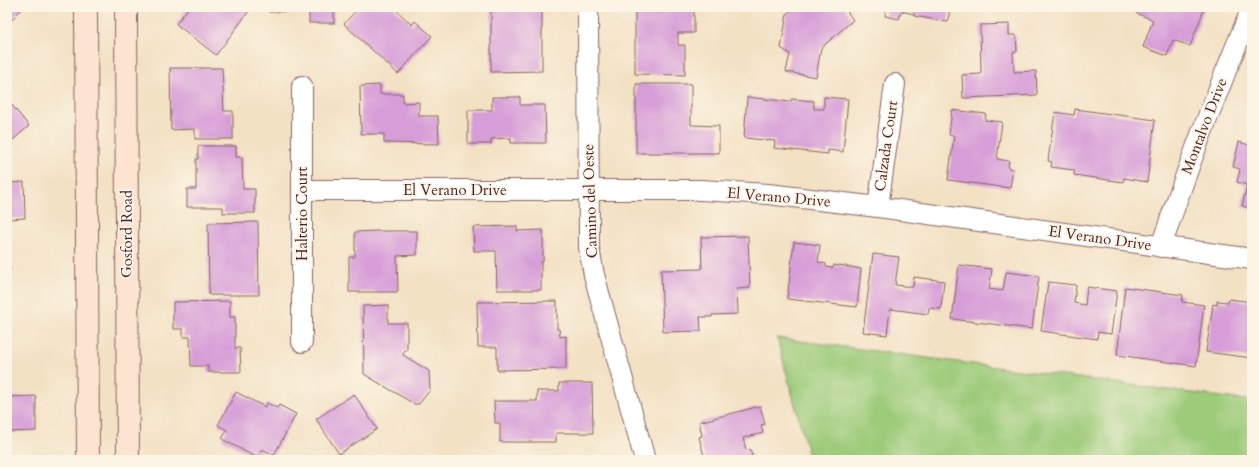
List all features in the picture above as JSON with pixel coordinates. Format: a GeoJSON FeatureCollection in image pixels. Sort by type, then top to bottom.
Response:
{"type":"FeatureCollection","features":[{"type":"Feature","properties":{"kind":"main road"},"geometry":{"type":"LineString","coordinates":[[86,7],[88,460]]}},
{"type":"Feature","properties":{"kind":"main road","name":"Gosford Road"},"geometry":{"type":"LineString","coordinates":[[126,7],[128,460]]}},
{"type":"Feature","properties":{"kind":"street","name":"Camino del Oeste"},"geometry":{"type":"LineString","coordinates":[[588,7],[589,248],[594,275],[645,460]]}},
{"type":"Feature","properties":{"kind":"street","name":"Montalvo Drive"},"geometry":{"type":"LineString","coordinates":[[1161,246],[1175,203],[1223,76],[1252,8]]}},
{"type":"Feature","properties":{"kind":"street","name":"Calzada Court"},"geometry":{"type":"LineString","coordinates":[[878,207],[895,84]]}},
{"type":"Feature","properties":{"kind":"street","name":"Halterio Court"},"geometry":{"type":"LineString","coordinates":[[302,86],[302,342]]}},
{"type":"Feature","properties":{"kind":"street","name":"El Verano Drive"},"geometry":{"type":"LineString","coordinates":[[302,190],[588,189],[700,190],[768,194],[878,207],[1252,259]]}},
{"type":"Feature","properties":{"kind":"green space"},"geometry":{"type":"Polygon","coordinates":[[[777,338],[1252,401],[1252,460],[810,460],[777,338]]]}},
{"type":"Feature","properties":{"kind":"building"},"geometry":{"type":"Polygon","coordinates":[[[7,7],[23,7],[10,22],[7,20],[7,7]]]}},
{"type":"Feature","properties":{"kind":"building"},"geometry":{"type":"Polygon","coordinates":[[[189,7],[252,7],[216,55],[176,24],[189,7]]]}},
{"type":"Feature","properties":{"kind":"building"},"geometry":{"type":"Polygon","coordinates":[[[269,7],[305,7],[305,11],[269,12],[269,7]]]}},
{"type":"Feature","properties":{"kind":"building"},"geometry":{"type":"Polygon","coordinates":[[[309,7],[334,7],[334,23],[309,23],[309,7]]]}},
{"type":"Feature","properties":{"kind":"building"},"geometry":{"type":"Polygon","coordinates":[[[359,7],[393,7],[412,25],[415,21],[432,36],[398,74],[344,24],[359,7]]]}},
{"type":"Feature","properties":{"kind":"building"},"geometry":{"type":"Polygon","coordinates":[[[491,7],[542,7],[542,71],[491,72],[491,7]]]}},
{"type":"Feature","properties":{"kind":"building"},"geometry":{"type":"Polygon","coordinates":[[[635,7],[694,7],[694,33],[678,33],[678,45],[685,45],[685,75],[635,74],[635,7]]]}},
{"type":"Feature","properties":{"kind":"building"},"geometry":{"type":"Polygon","coordinates":[[[794,7],[844,7],[853,20],[821,48],[816,77],[786,72],[790,54],[781,48],[787,14],[794,7]]]}},
{"type":"Feature","properties":{"kind":"building"},"geometry":{"type":"Polygon","coordinates":[[[880,7],[950,7],[948,22],[914,16],[914,14],[901,11],[899,19],[885,16],[886,9],[880,7]]]}},
{"type":"Feature","properties":{"kind":"building"},"geometry":{"type":"Polygon","coordinates":[[[1138,7],[1205,7],[1190,46],[1173,40],[1167,56],[1143,47],[1153,20],[1136,13],[1138,7]]]}},
{"type":"Feature","properties":{"kind":"building"},"geometry":{"type":"Polygon","coordinates":[[[1009,24],[1009,35],[1016,35],[1017,52],[1013,52],[1014,72],[1036,71],[1037,95],[963,98],[962,75],[981,74],[980,25],[1009,24]]]}},
{"type":"Feature","properties":{"kind":"building"},"geometry":{"type":"Polygon","coordinates":[[[170,68],[222,68],[224,111],[233,111],[233,139],[195,139],[195,129],[171,130],[170,68]]]}},
{"type":"Feature","properties":{"kind":"building"},"geometry":{"type":"Polygon","coordinates":[[[636,84],[691,84],[691,125],[719,126],[719,153],[636,153],[636,84]]]}},
{"type":"Feature","properties":{"kind":"building"},"geometry":{"type":"Polygon","coordinates":[[[380,85],[380,94],[403,94],[403,103],[419,102],[419,116],[438,116],[439,144],[384,143],[384,134],[361,134],[360,86],[380,85]]]}},
{"type":"Feature","properties":{"kind":"building"},"geometry":{"type":"Polygon","coordinates":[[[492,97],[520,97],[520,105],[545,105],[546,143],[511,143],[511,138],[491,139],[491,144],[468,144],[468,110],[492,110],[492,97]]]}},
{"type":"Feature","properties":{"kind":"building"},"geometry":{"type":"Polygon","coordinates":[[[747,97],[791,102],[791,99],[814,101],[814,109],[824,109],[824,97],[848,99],[843,152],[828,150],[828,154],[774,148],[775,141],[744,138],[747,97]]]}},
{"type":"Feature","properties":{"kind":"building"},"geometry":{"type":"Polygon","coordinates":[[[11,104],[29,126],[7,145],[7,107],[11,104]]]}},
{"type":"Feature","properties":{"kind":"building"},"geometry":{"type":"Polygon","coordinates":[[[1075,109],[1155,120],[1147,182],[1124,178],[1123,182],[1074,175],[1074,170],[1051,167],[1052,162],[1048,161],[1055,112],[1074,115],[1075,109]]]}},
{"type":"Feature","properties":{"kind":"building"},"geometry":{"type":"Polygon","coordinates":[[[952,110],[986,114],[985,120],[1002,122],[997,159],[1009,161],[1008,168],[1013,169],[1010,188],[948,180],[954,136],[949,135],[952,110]]]}},
{"type":"Feature","properties":{"kind":"building"},"geometry":{"type":"Polygon","coordinates":[[[1239,142],[1252,146],[1252,209],[1242,206],[1247,185],[1237,182],[1240,169],[1233,167],[1239,142]]]}},
{"type":"Feature","properties":{"kind":"building"},"geometry":{"type":"Polygon","coordinates":[[[198,146],[236,146],[236,157],[242,157],[243,189],[255,189],[255,213],[223,213],[223,207],[187,207],[187,189],[196,189],[196,159],[198,159],[198,146]]]}},
{"type":"Feature","properties":{"kind":"building"},"geometry":{"type":"Polygon","coordinates":[[[24,182],[25,218],[7,219],[7,183],[24,182]]]}},
{"type":"Feature","properties":{"kind":"building"},"geometry":{"type":"Polygon","coordinates":[[[258,222],[259,295],[209,295],[208,223],[258,222]]]}},
{"type":"Feature","properties":{"kind":"building"},"geometry":{"type":"Polygon","coordinates":[[[517,226],[517,231],[543,230],[541,290],[497,290],[496,251],[474,251],[473,227],[517,226]]]}},
{"type":"Feature","properties":{"kind":"building"},"geometry":{"type":"Polygon","coordinates":[[[417,231],[417,255],[397,256],[398,292],[349,292],[349,257],[355,257],[355,232],[417,231]]]}},
{"type":"Feature","properties":{"kind":"building"},"geometry":{"type":"Polygon","coordinates":[[[748,236],[750,288],[737,289],[738,314],[700,317],[701,331],[663,332],[661,270],[702,269],[701,237],[748,236]]]}},
{"type":"Feature","properties":{"kind":"building"},"geometry":{"type":"Polygon","coordinates":[[[794,242],[820,245],[818,262],[826,264],[826,267],[833,268],[834,265],[839,265],[861,269],[857,307],[787,299],[794,242]]]}},
{"type":"Feature","properties":{"kind":"building"},"geometry":{"type":"Polygon","coordinates":[[[873,254],[899,257],[895,285],[913,287],[914,277],[944,281],[941,309],[929,308],[928,314],[890,309],[887,335],[863,332],[873,254]]]}},
{"type":"Feature","properties":{"kind":"building"},"geometry":{"type":"Polygon","coordinates":[[[959,265],[992,269],[989,289],[1003,291],[1006,272],[1039,276],[1032,329],[952,319],[959,265]]]}},
{"type":"Feature","properties":{"kind":"building"},"geometry":{"type":"Polygon","coordinates":[[[7,266],[11,269],[7,274],[7,266]]]}},
{"type":"Feature","properties":{"kind":"building"},"geometry":{"type":"Polygon","coordinates":[[[1048,282],[1076,285],[1074,303],[1085,305],[1087,287],[1117,291],[1111,334],[1098,332],[1097,339],[1041,331],[1048,282]]]}},
{"type":"Feature","properties":{"kind":"building"},"geometry":{"type":"Polygon","coordinates":[[[1125,287],[1183,295],[1182,302],[1204,305],[1196,366],[1117,355],[1125,287]]]}},
{"type":"Feature","properties":{"kind":"building"},"geometry":{"type":"Polygon","coordinates":[[[1229,299],[1252,302],[1252,358],[1206,352],[1213,304],[1217,305],[1217,301],[1228,302],[1229,299]]]}},
{"type":"Feature","properties":{"kind":"building"},"geometry":{"type":"Polygon","coordinates":[[[230,301],[230,317],[235,317],[235,348],[240,348],[241,372],[208,372],[208,366],[191,366],[190,337],[183,337],[183,329],[173,329],[173,302],[230,301]]]}},
{"type":"Feature","properties":{"kind":"building"},"geometry":{"type":"Polygon","coordinates":[[[557,301],[557,329],[559,329],[560,337],[566,336],[566,369],[497,370],[497,347],[478,347],[477,302],[557,301]]]}},
{"type":"Feature","properties":{"kind":"building"},"geometry":{"type":"Polygon","coordinates":[[[388,305],[388,323],[407,323],[407,350],[404,351],[403,355],[429,371],[430,390],[419,404],[414,404],[364,374],[363,306],[388,305]]]}},
{"type":"Feature","properties":{"kind":"building"},"geometry":{"type":"Polygon","coordinates":[[[559,383],[592,383],[593,433],[556,433],[556,442],[500,442],[500,423],[495,423],[494,401],[537,401],[537,391],[559,391],[559,383]]]}},
{"type":"Feature","properties":{"kind":"building"},"geometry":{"type":"Polygon","coordinates":[[[236,392],[265,407],[267,403],[277,408],[279,405],[296,414],[274,455],[262,449],[257,458],[222,439],[227,430],[218,425],[236,392]]]}},
{"type":"Feature","properties":{"kind":"building"},"geometry":{"type":"Polygon","coordinates":[[[354,394],[377,429],[339,454],[316,419],[354,394]]]}},
{"type":"Feature","properties":{"kind":"building"},"geometry":{"type":"Polygon","coordinates":[[[36,396],[36,431],[7,432],[7,397],[36,396]]]}},
{"type":"Feature","properties":{"kind":"building"},"geometry":{"type":"Polygon","coordinates":[[[760,406],[765,424],[761,425],[763,433],[743,438],[746,450],[750,449],[753,460],[705,460],[699,437],[702,436],[699,422],[760,406]]]}}]}
